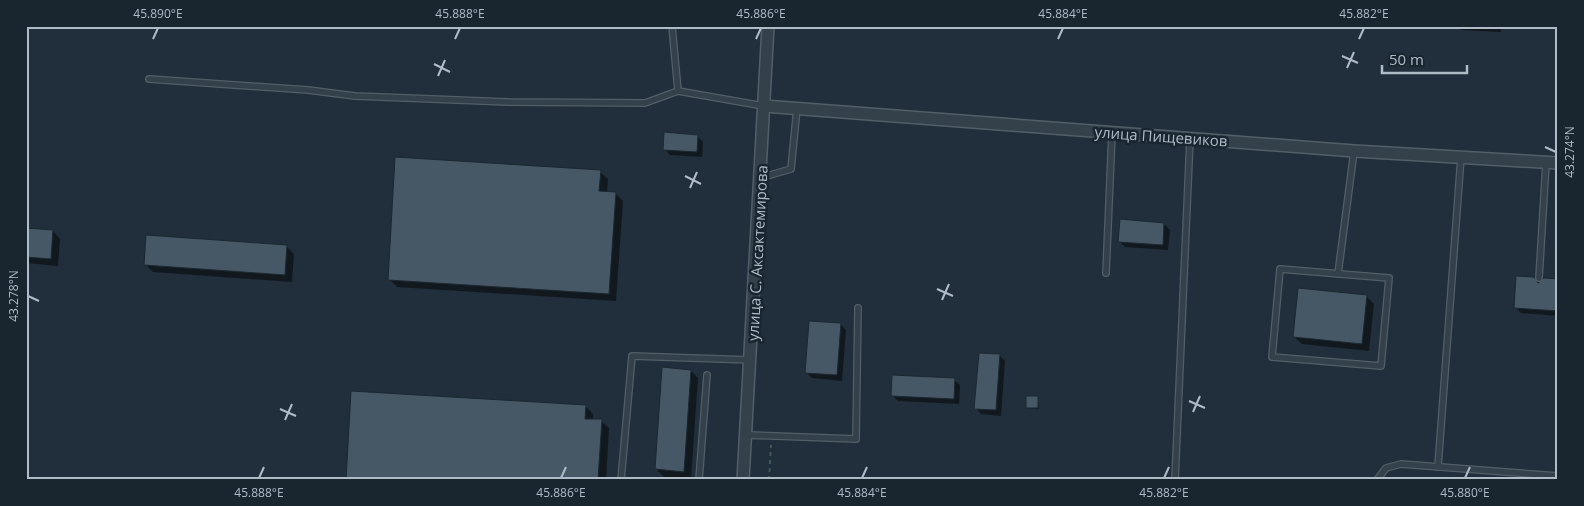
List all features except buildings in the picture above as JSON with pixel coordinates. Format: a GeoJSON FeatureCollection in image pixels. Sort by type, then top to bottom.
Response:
{"type":"FeatureCollection","features":[{"type":"Feature","properties":{"kind":"street","name":"улица С. Аксактемирова"},"geometry":{"type":"LineString","coordinates":[[743,480],[748,435],[768,26]]}},
{"type":"Feature","properties":{"kind":"street","name":"улица Пищевиков"},"geometry":{"type":"LineString","coordinates":[[764,106],[1354,152],[1552,162]]}},
{"type":"Feature","properties":{"kind":"lane"},"geometry":{"type":"LineString","coordinates":[[672,26],[678,90]]}},
{"type":"Feature","properties":{"kind":"lane"},"geometry":{"type":"LineString","coordinates":[[149,79],[308,90],[355,96],[508,102],[645,103],[678,90],[764,106]]}},
{"type":"Feature","properties":{"kind":"lane"},"geometry":{"type":"LineString","coordinates":[[760,178],[791,169],[797,108]]}},
{"type":"Feature","properties":{"kind":"lane"},"geometry":{"type":"LineString","coordinates":[[1106,272],[1112,133]]}},
{"type":"Feature","properties":{"kind":"lane"},"geometry":{"type":"LineString","coordinates":[[1175,480],[1190,139]]}},
{"type":"Feature","properties":{"kind":"lane"},"geometry":{"type":"LineString","coordinates":[[1338,274],[1354,152]]}},
{"type":"Feature","properties":{"kind":"lane"},"geometry":{"type":"LineString","coordinates":[[1438,467],[1461,158]]}},
{"type":"Feature","properties":{"kind":"lane"},"geometry":{"type":"LineString","coordinates":[[1539,278],[1552,162]]}},
{"type":"Feature","properties":{"kind":"lane"},"geometry":{"type":"LineString","coordinates":[[1280,269],[1338,274],[1389,278],[1381,366],[1272,356],[1280,269]]}},
{"type":"Feature","properties":{"kind":"lane"},"geometry":{"type":"LineString","coordinates":[[748,435],[856,439],[858,308]]}},
{"type":"Feature","properties":{"kind":"lane"},"geometry":{"type":"LineString","coordinates":[[621,480],[632,356],[751,360]]}},
{"type":"Feature","properties":{"kind":"lane"},"geometry":{"type":"LineString","coordinates":[[699,480],[707,375]]}},
{"type":"Feature","properties":{"kind":"lane"},"geometry":{"type":"LineString","coordinates":[[1377,480],[1386,468],[1401,464],[1558,476]]}},
{"type":"Feature","properties":{"kind":"path"},"geometry":{"type":"LineString","coordinates":[[769,480],[771,436]]}}]}
